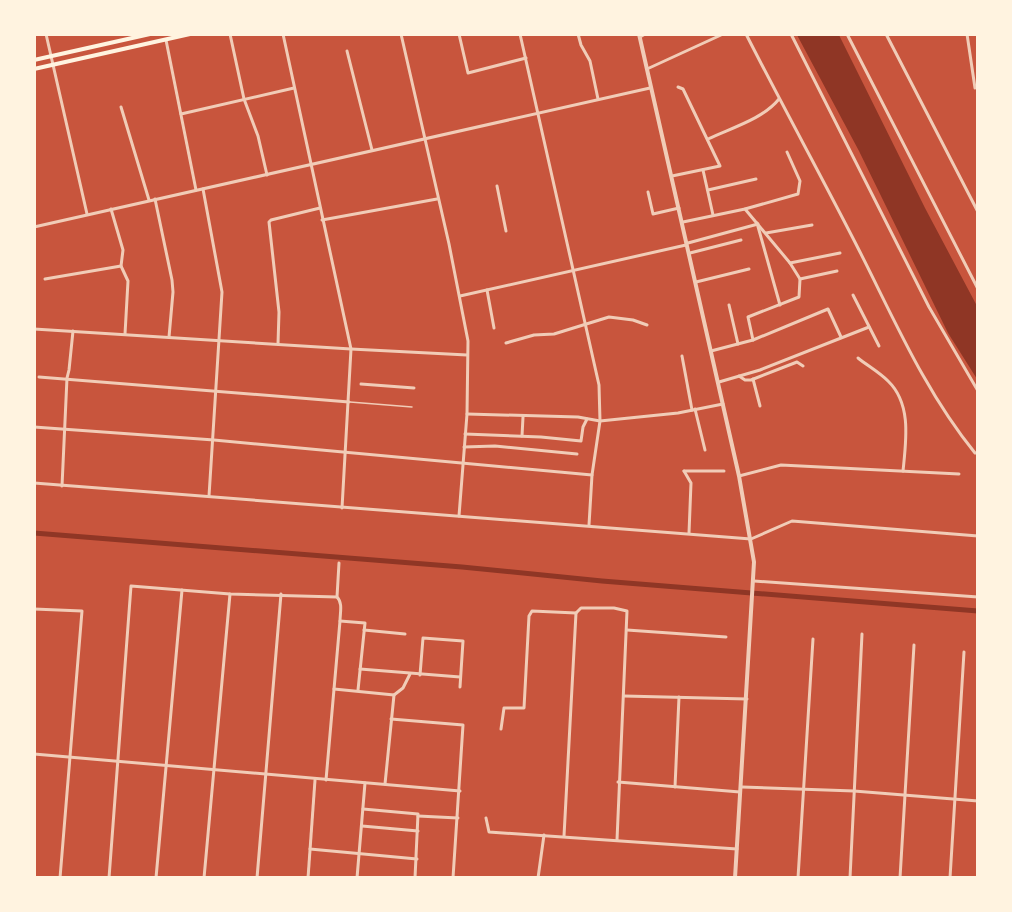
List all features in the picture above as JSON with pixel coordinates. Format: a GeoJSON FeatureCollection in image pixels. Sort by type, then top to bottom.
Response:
{"type":"FeatureCollection","features":[{"type":"Feature","properties":{"kind":"main road"},"geometry":{"type":"LineString","coordinates":[[34,60],[150,34]]}},
{"type":"Feature","properties":{"kind":"main road"},"geometry":{"type":"LineString","coordinates":[[34,69],[190,34]]}},
{"type":"Feature","properties":{"kind":"street"},"geometry":{"type":"LineString","coordinates":[[46,34],[87,215]]}},
{"type":"Feature","properties":{"kind":"street"},"geometry":{"type":"LineString","coordinates":[[230,34],[244,99],[258,136],[267,175]]}},
{"type":"Feature","properties":{"kind":"street"},"geometry":{"type":"LineString","coordinates":[[283,34],[351,350],[342,508]]}},
{"type":"Feature","properties":{"kind":"street"},"geometry":{"type":"LineString","coordinates":[[401,34],[468,341],[467,414],[459,516]]}},
{"type":"Feature","properties":{"kind":"street"},"geometry":{"type":"LineString","coordinates":[[459,34],[468,74],[526,58]]}},
{"type":"Feature","properties":{"kind":"street"},"geometry":{"type":"LineString","coordinates":[[520,34],[598,386],[600,422],[592,475],[589,525]]}},
{"type":"Feature","properties":{"kind":"street"},"geometry":{"type":"LineString","coordinates":[[578,34],[590,61],[598,99]]}},
{"type":"Feature","properties":{"kind":"street"},"geometry":{"type":"LineString","coordinates":[[645,34],[639,35],[650,88],[719,382],[751,539],[754,581],[735,878]]}},
{"type":"Feature","properties":{"kind":"street"},"geometry":{"type":"LineString","coordinates":[[746,34],[860,252],[904,343],[963,438],[975,453],[978,453]]}},
{"type":"Feature","properties":{"kind":"street"},"geometry":{"type":"LineString","coordinates":[[791,34],[929,307],[978,391]]}},
{"type":"Feature","properties":{"kind":"street"},"geometry":{"type":"LineString","coordinates":[[847,34],[978,289]]}},
{"type":"Feature","properties":{"kind":"street"},"geometry":{"type":"LineString","coordinates":[[886,34],[978,212]]}},
{"type":"Feature","properties":{"kind":"street"},"geometry":{"type":"LineString","coordinates":[[967,34],[975,88]]}},
{"type":"Feature","properties":{"kind":"street"},"geometry":{"type":"LineString","coordinates":[[647,69],[721,35]]}},
{"type":"Feature","properties":{"kind":"street"},"geometry":{"type":"LineString","coordinates":[[166,40],[196,190]]}},
{"type":"Feature","properties":{"kind":"street"},"geometry":{"type":"LineString","coordinates":[[347,51],[372,150]]}},
{"type":"Feature","properties":{"kind":"street"},"geometry":{"type":"LineString","coordinates":[[672,176],[720,166],[683,89],[678,87]]}},
{"type":"Feature","properties":{"kind":"street"},"geometry":{"type":"LineString","coordinates":[[181,114],[294,88]]}},
{"type":"Feature","properties":{"kind":"street"},"geometry":{"type":"LineString","coordinates":[[34,227],[650,88]]}},
{"type":"Feature","properties":{"kind":"street"},"geometry":{"type":"LineString","coordinates":[[708,139],[763,113],[774,106],[779,99]]}},
{"type":"Feature","properties":{"kind":"street"},"geometry":{"type":"LineString","coordinates":[[122,107],[149,200]]}},
{"type":"Feature","properties":{"kind":"street"},"geometry":{"type":"LineString","coordinates":[[683,222],[745,209],[798,194],[800,181],[787,152]]}},
{"type":"Feature","properties":{"kind":"street"},"geometry":{"type":"LineString","coordinates":[[702,170],[713,215]]}},
{"type":"Feature","properties":{"kind":"street"},"geometry":{"type":"LineString","coordinates":[[708,190],[756,179]]}},
{"type":"Feature","properties":{"kind":"street"},"geometry":{"type":"LineString","coordinates":[[497,186],[506,231]]}},
{"type":"Feature","properties":{"kind":"street"},"geometry":{"type":"LineString","coordinates":[[203,189],[222,292],[209,497]]}},
{"type":"Feature","properties":{"kind":"street"},"geometry":{"type":"LineString","coordinates":[[648,192],[654,214],[679,208]]}},
{"type":"Feature","properties":{"kind":"street"},"geometry":{"type":"LineString","coordinates":[[155,199],[172,280],[169,337]]}},
{"type":"Feature","properties":{"kind":"street"},"geometry":{"type":"LineString","coordinates":[[322,220],[437,199]]}},
{"type":"Feature","properties":{"kind":"street"},"geometry":{"type":"LineString","coordinates":[[278,344],[279,312],[269,222],[320,208]]}},
{"type":"Feature","properties":{"kind":"street"},"geometry":{"type":"LineString","coordinates":[[111,209],[123,250],[121,266],[128,281],[125,334]]}},
{"type":"Feature","properties":{"kind":"street"},"geometry":{"type":"LineString","coordinates":[[745,209],[790,263],[800,279],[799,297],[748,317],[753,340]]}},
{"type":"Feature","properties":{"kind":"street"},"geometry":{"type":"LineString","coordinates":[[460,296],[688,244],[757,223]]}},
{"type":"Feature","properties":{"kind":"street"},"geometry":{"type":"LineString","coordinates":[[757,223],[780,304]]}},
{"type":"Feature","properties":{"kind":"street"},"geometry":{"type":"LineString","coordinates":[[766,233],[812,225]]}},
{"type":"Feature","properties":{"kind":"street"},"geometry":{"type":"LineString","coordinates":[[690,253],[741,240]]}},
{"type":"Feature","properties":{"kind":"street"},"geometry":{"type":"LineString","coordinates":[[790,263],[840,253]]}},
{"type":"Feature","properties":{"kind":"street"},"geometry":{"type":"LineString","coordinates":[[45,279],[121,266]]}},
{"type":"Feature","properties":{"kind":"street"},"geometry":{"type":"LineString","coordinates":[[696,282],[749,269]]}},
{"type":"Feature","properties":{"kind":"street"},"geometry":{"type":"LineString","coordinates":[[800,279],[837,272]]}},
{"type":"Feature","properties":{"kind":"street"},"geometry":{"type":"LineString","coordinates":[[487,290],[494,328]]}},
{"type":"Feature","properties":{"kind":"street"},"geometry":{"type":"LineString","coordinates":[[853,295],[879,346]]}},
{"type":"Feature","properties":{"kind":"street"},"geometry":{"type":"LineString","coordinates":[[729,305],[738,344]]}},
{"type":"Feature","properties":{"kind":"street"},"geometry":{"type":"LineString","coordinates":[[711,351],[753,340],[828,309],[841,337]]}},
{"type":"Feature","properties":{"kind":"street"},"geometry":{"type":"LineString","coordinates":[[506,343],[534,335],[554,334],[609,317],[633,320],[646,325]]}},
{"type":"Feature","properties":{"kind":"street"},"geometry":{"type":"LineString","coordinates":[[719,382],[760,370],[869,327]]}},
{"type":"Feature","properties":{"kind":"street"},"geometry":{"type":"LineString","coordinates":[[34,329],[351,350],[468,355]]}},
{"type":"Feature","properties":{"kind":"street"},"geometry":{"type":"LineString","coordinates":[[62,486],[67,378],[73,331]]}},
{"type":"Feature","properties":{"kind":"street"},"geometry":{"type":"LineString","coordinates":[[682,356],[705,450]]}},
{"type":"Feature","properties":{"kind":"street"},"geometry":{"type":"LineString","coordinates":[[858,358],[889,381],[899,397],[907,429],[903,471]]}},
{"type":"Feature","properties":{"kind":"street"},"geometry":{"type":"LineString","coordinates":[[739,376],[745,380],[753,379],[796,362],[803,366]]}},
{"type":"Feature","properties":{"kind":"street"},"geometry":{"type":"LineString","coordinates":[[39,377],[349,402]]}},
{"type":"Feature","properties":{"kind":"street"},"geometry":{"type":"LineString","coordinates":[[753,379],[760,406]]}},
{"type":"Feature","properties":{"kind":"street"},"geometry":{"type":"LineString","coordinates":[[361,384],[414,388]]}},
{"type":"Feature","properties":{"kind":"street"},"geometry":{"type":"LineString","coordinates":[[467,414],[586,419],[600,422],[723,404]]}},
{"type":"Feature","properties":{"kind":"street"},"geometry":{"type":"LineString","coordinates":[[522,436],[523,416]]}},
{"type":"Feature","properties":{"kind":"street"},"geometry":{"type":"LineString","coordinates":[[465,434],[581,441],[586,419]]}},
{"type":"Feature","properties":{"kind":"street"},"geometry":{"type":"LineString","coordinates":[[34,427],[592,475]]}},
{"type":"Feature","properties":{"kind":"street"},"geometry":{"type":"LineString","coordinates":[[464,447],[495,446],[577,454]]}},
{"type":"Feature","properties":{"kind":"street"},"geometry":{"type":"LineString","coordinates":[[739,476],[781,465],[959,474]]}},
{"type":"Feature","properties":{"kind":"street"},"geometry":{"type":"LineString","coordinates":[[689,533],[691,483],[684,471],[724,471]]}},
{"type":"Feature","properties":{"kind":"street"},"geometry":{"type":"LineString","coordinates":[[34,483],[751,539],[792,521],[978,536]]}},
{"type":"Feature","properties":{"kind":"street"},"geometry":{"type":"LineString","coordinates":[[326,780],[341,605],[337,597],[339,563]]}},
{"type":"Feature","properties":{"kind":"street"},"geometry":{"type":"LineString","coordinates":[[754,581],[978,597]]}},
{"type":"Feature","properties":{"kind":"street"},"geometry":{"type":"LineString","coordinates":[[109,878],[131,586],[230,594],[337,597]]}},
{"type":"Feature","properties":{"kind":"street"},"geometry":{"type":"LineString","coordinates":[[156,878],[182,590]]}},
{"type":"Feature","properties":{"kind":"street"},"geometry":{"type":"LineString","coordinates":[[204,878],[230,594]]}},
{"type":"Feature","properties":{"kind":"street"},"geometry":{"type":"LineString","coordinates":[[257,878],[281,594]]}},
{"type":"Feature","properties":{"kind":"street"},"geometry":{"type":"LineString","coordinates":[[564,836],[576,613],[581,608],[614,608],[627,611],[617,840]]}},
{"type":"Feature","properties":{"kind":"street"},"geometry":{"type":"LineString","coordinates":[[34,609],[82,611],[60,878]]}},
{"type":"Feature","properties":{"kind":"street"},"geometry":{"type":"LineString","coordinates":[[501,729],[504,708],[524,708],[529,616],[532,611],[576,613]]}},
{"type":"Feature","properties":{"kind":"street"},"geometry":{"type":"LineString","coordinates":[[340,621],[365,623],[358,690]]}},
{"type":"Feature","properties":{"kind":"street"},"geometry":{"type":"LineString","coordinates":[[364,630],[405,634]]}},
{"type":"Feature","properties":{"kind":"street"},"geometry":{"type":"LineString","coordinates":[[627,630],[726,637]]}},
{"type":"Feature","properties":{"kind":"street"},"geometry":{"type":"LineString","coordinates":[[850,878],[862,634]]}},
{"type":"Feature","properties":{"kind":"street"},"geometry":{"type":"LineString","coordinates":[[420,675],[423,638],[463,641],[460,687]]}},
{"type":"Feature","properties":{"kind":"street"},"geometry":{"type":"LineString","coordinates":[[798,878],[813,639]]}},
{"type":"Feature","properties":{"kind":"street"},"geometry":{"type":"LineString","coordinates":[[900,878],[914,645]]}},
{"type":"Feature","properties":{"kind":"street"},"geometry":{"type":"LineString","coordinates":[[950,878],[964,652]]}},
{"type":"Feature","properties":{"kind":"street"},"geometry":{"type":"LineString","coordinates":[[360,669],[461,677]]}},
{"type":"Feature","properties":{"kind":"street"},"geometry":{"type":"LineString","coordinates":[[385,784],[394,695],[403,688],[411,674]]}},
{"type":"Feature","properties":{"kind":"street"},"geometry":{"type":"LineString","coordinates":[[334,689],[394,695]]}},
{"type":"Feature","properties":{"kind":"street"},"geometry":{"type":"LineString","coordinates":[[624,696],[747,699]]}},
{"type":"Feature","properties":{"kind":"street"},"geometry":{"type":"LineString","coordinates":[[675,787],[679,698]]}},
{"type":"Feature","properties":{"kind":"street"},"geometry":{"type":"LineString","coordinates":[[391,719],[463,725],[453,878]]}},
{"type":"Feature","properties":{"kind":"street"},"geometry":{"type":"LineString","coordinates":[[34,754],[69,759],[460,791]]}},
{"type":"Feature","properties":{"kind":"street"},"geometry":{"type":"LineString","coordinates":[[308,878],[315,780]]}},
{"type":"Feature","properties":{"kind":"street"},"geometry":{"type":"LineString","coordinates":[[618,782],[742,790],[854,791],[978,801]]}},
{"type":"Feature","properties":{"kind":"street"},"geometry":{"type":"LineString","coordinates":[[357,878],[365,783]]}},
{"type":"Feature","properties":{"kind":"street"},"geometry":{"type":"LineString","coordinates":[[363,809],[458,818]]}},
{"type":"Feature","properties":{"kind":"street"},"geometry":{"type":"LineString","coordinates":[[415,878],[418,815]]}},
{"type":"Feature","properties":{"kind":"street"},"geometry":{"type":"LineString","coordinates":[[486,818],[489,832],[737,849]]}},
{"type":"Feature","properties":{"kind":"street"},"geometry":{"type":"LineString","coordinates":[[362,826],[418,831]]}},
{"type":"Feature","properties":{"kind":"street"},"geometry":{"type":"LineString","coordinates":[[538,878],[544,835]]}},
{"type":"Feature","properties":{"kind":"street"},"geometry":{"type":"LineString","coordinates":[[310,849],[417,859]]}},
{"type":"Feature","properties":{"kind":"lane"},"geometry":{"type":"LineString","coordinates":[[349,402],[412,407]]}},
{"type":"Feature","properties":{"kind":"shaded area"},"geometry":{"type":"Polygon","coordinates":[[[797,35],[839,35],[925,208],[977,306],[977,379],[948,333],[859,151],[797,35]]]}},
{"type":"Feature","properties":{"kind":"waterway"},"geometry":{"type":"LineString","coordinates":[[34,533],[978,611]]}}]}
